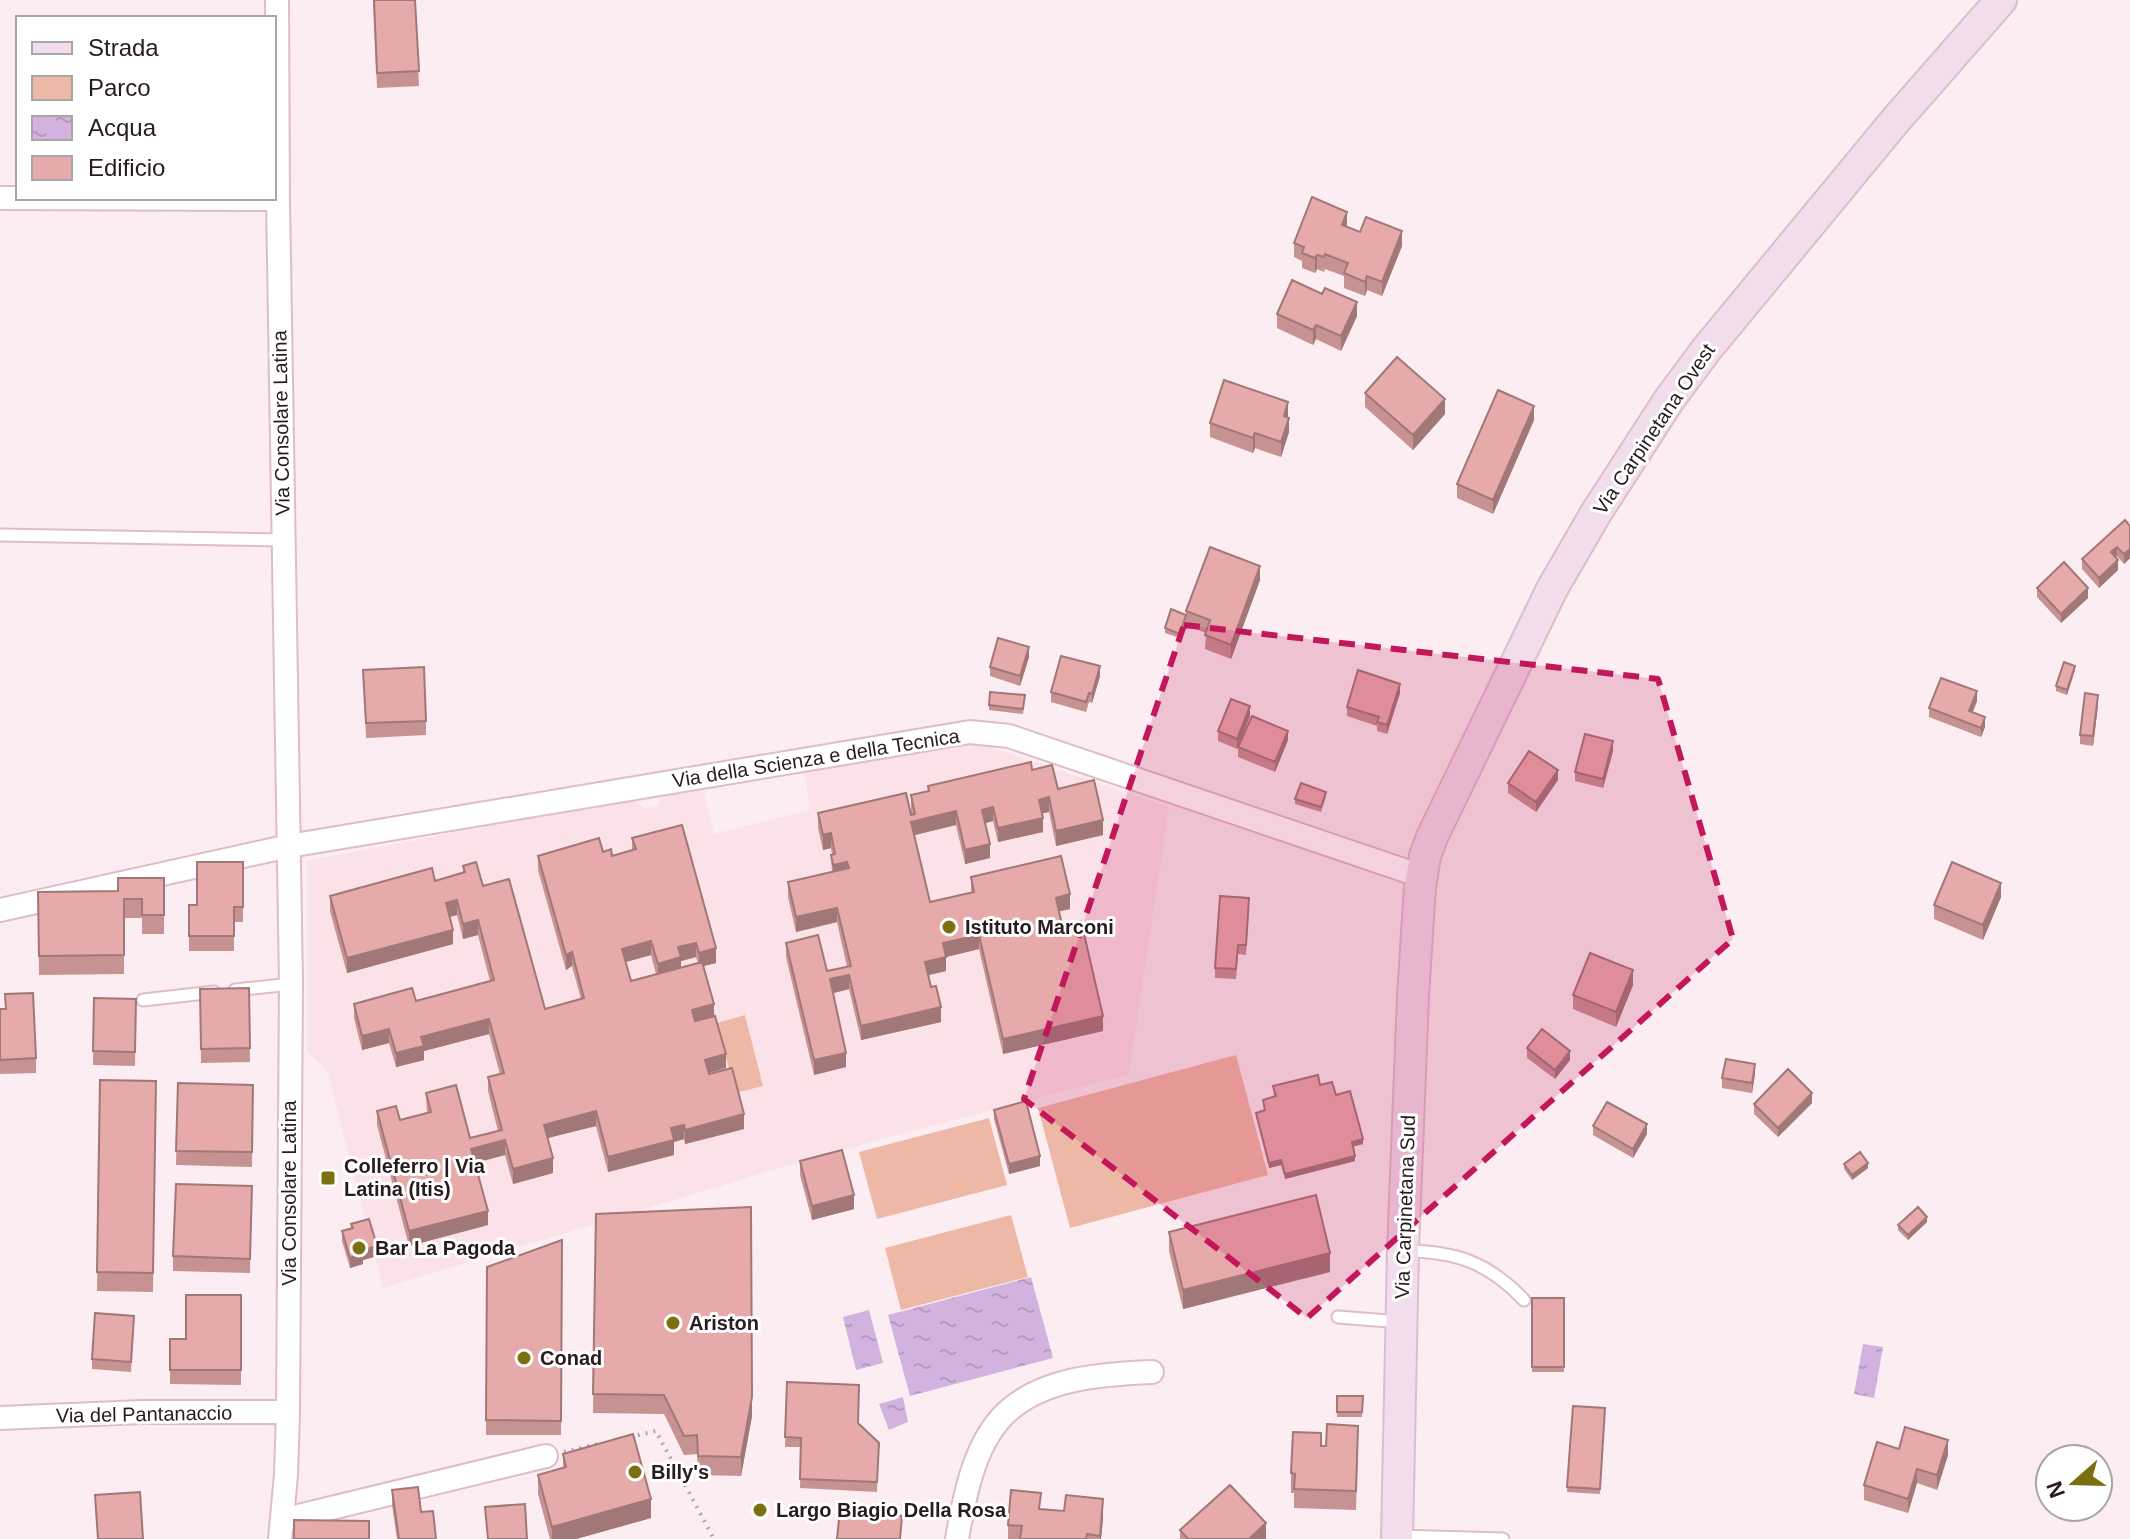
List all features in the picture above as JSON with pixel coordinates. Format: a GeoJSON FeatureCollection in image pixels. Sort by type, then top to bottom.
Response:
{"type":"FeatureCollection","features":[{"type":"Feature","properties":{"kind":"main road","name":"Via Carpinetana Ovest"},"geometry":{"type":"LineString","coordinates":[[1421,876],[1432,837],[1541,609],[1643,438],[1685,377],[1736,314],[1895,121],[2001,0]]}},
{"type":"Feature","properties":{"kind":"main road","name":"Via Carpinetana Sud"},"geometry":{"type":"LineString","coordinates":[[1397,1537],[1403,1251],[1414,967],[1421,876]]}},
{"type":"Feature","properties":{"kind":"street","name":"Via Consolare Latina"},"geometry":{"type":"LineString","coordinates":[[277,0],[282,540],[291,994],[288,1412],[281,1530]]}},
{"type":"Feature","properties":{"kind":"street","name":"Via della Scienza e della Tecnica"},"geometry":{"type":"LineString","coordinates":[[289,846],[954,734],[998,734],[1421,876]]}},
{"type":"Feature","properties":{"kind":"street"},"geometry":{"type":"LineString","coordinates":[[0,910],[289,846]]}},
{"type":"Feature","properties":{"kind":"street"},"geometry":{"type":"LineString","coordinates":[[957,1539],[979,1455],[1001,1418],[1017,1403],[1041,1390],[1066,1382],[1152,1372]]}},
{"type":"Feature","properties":{"kind":"street","name":"Via del Pantanaccio"},"geometry":{"type":"LineString","coordinates":[[0,1418],[141,1412],[288,1412]]}},
{"type":"Feature","properties":{"kind":"street"},"geometry":{"type":"LineString","coordinates":[[281,1530],[546,1456]]}},
{"type":"Feature","properties":{"kind":"lane"},"geometry":{"type":"LineString","coordinates":[[0,535],[282,540]]}},
{"type":"Feature","properties":{"kind":"lane"},"geometry":{"type":"LineString","coordinates":[[143,1000],[291,994]]}},
{"type":"Feature","properties":{"kind":"lane"},"geometry":{"type":"LineString","coordinates":[[1403,1251],[1445,1254],[1470,1261],[1503,1280],[1524,1300]]}},
{"type":"Feature","properties":{"kind":"lane"},"geometry":{"type":"LineString","coordinates":[[1338,1317],[1402,1322]]}},
{"type":"Feature","properties":{"kind":"lane"},"geometry":{"type":"LineString","coordinates":[[1397,1537],[1503,1539]]}},
{"type":"Feature","properties":{"kind":"path"},"geometry":{"type":"LineString","coordinates":[[629,1437],[656,1431],[714,1539]]}},
{"type":"Feature","properties":{"kind":"path"},"geometry":{"type":"LineString","coordinates":[[546,1456],[601,1444]]}},
{"type":"Feature","properties":{"kind":"highlighted area"},"geometry":{"type":"Polygon","coordinates":[[[1184,625],[1658,679],[1733,939],[1307,1318],[1024,1099],[1184,625]]]}},
{"type":"Feature","properties":{"kind":"shaded area"},"geometry":{"type":"Polygon","coordinates":[[[981,744],[1169,807],[1129,1074],[819,1156],[383,1288],[327,1070],[307,1051],[307,861],[635,798],[643,808],[657,807],[662,795],[703,789],[714,834],[810,810],[804,772],[981,744]]]}},
{"type":"Feature","properties":{"kind":"green space"},"geometry":{"type":"Polygon","coordinates":[[[745,1015],[763,1086],[735,1093],[717,1023],[745,1015]]]}},
{"type":"Feature","properties":{"kind":"green space"},"geometry":{"type":"Polygon","coordinates":[[[1236,1055],[1268,1175],[1070,1228],[1038,1108],[1236,1055]]]}},
{"type":"Feature","properties":{"kind":"green space"},"geometry":{"type":"Polygon","coordinates":[[[989,1118],[1007,1185],[877,1219],[859,1152],[989,1118]]]}},
{"type":"Feature","properties":{"kind":"green space"},"geometry":{"type":"Polygon","coordinates":[[[1011,1215],[1028,1277],[901,1310],[885,1248],[1011,1215]]]}},
{"type":"Feature","properties":{"kind":"water"},"geometry":{"type":"Polygon","coordinates":[[[1031,1277],[1053,1358],[910,1396],[888,1315],[1031,1277]]]}},
{"type":"Feature","properties":{"kind":"water"},"geometry":{"type":"Polygon","coordinates":[[[869,1310],[883,1363],[856,1370],[843,1317],[869,1310]]]}},
{"type":"Feature","properties":{"kind":"water"},"geometry":{"type":"Polygon","coordinates":[[[1863,1344],[1883,1347],[1874,1398],[1854,1394],[1863,1344]]]}},
{"type":"Feature","properties":{"kind":"water"},"geometry":{"type":"Polygon","coordinates":[[[903,1397],[908,1422],[889,1430],[879,1404],[903,1397]]]}},
{"type":"Feature","properties":{"kind":"building"},"geometry":{"type":"Polygon","coordinates":[[[374,0],[415,0],[419,71],[377,73],[374,0]]]}},
{"type":"Feature","properties":{"kind":"building"},"geometry":{"type":"Polygon","coordinates":[[[1312,197],[1347,212],[1342,225],[1360,232],[1366,217],[1402,231],[1382,282],[1367,276],[1365,282],[1344,273],[1348,263],[1325,254],[1324,257],[1317,255],[1315,258],[1302,253],[1304,247],[1294,243],[1312,197]]]}},
{"type":"Feature","properties":{"kind":"building"},"geometry":{"type":"Polygon","coordinates":[[[1292,280],[1322,294],[1325,288],[1357,302],[1341,336],[1316,325],[1313,330],[1277,314],[1292,280]]]}},
{"type":"Feature","properties":{"kind":"building"},"geometry":{"type":"Polygon","coordinates":[[[1397,357],[1445,399],[1413,435],[1365,393],[1397,357]]]}},
{"type":"Feature","properties":{"kind":"building"},"geometry":{"type":"Polygon","coordinates":[[[1224,380],[1288,402],[1284,416],[1289,418],[1281,442],[1255,433],[1253,438],[1210,423],[1224,380]]]}},
{"type":"Feature","properties":{"kind":"building"},"geometry":{"type":"Polygon","coordinates":[[[1498,390],[1534,406],[1493,500],[1457,484],[1498,390]]]}},
{"type":"Feature","properties":{"kind":"building"},"geometry":{"type":"Polygon","coordinates":[[[2125,520],[2130,526],[2130,549],[2124,554],[2117,547],[2111,552],[2118,560],[2099,578],[2082,559],[2125,520]]]}},
{"type":"Feature","properties":{"kind":"building"},"geometry":{"type":"Polygon","coordinates":[[[1210,547],[1260,566],[1231,645],[1205,635],[1210,620],[1186,611],[1210,547]]]}},
{"type":"Feature","properties":{"kind":"building"},"geometry":{"type":"Polygon","coordinates":[[[2064,562],[2088,588],[2061,614],[2037,588],[2064,562]]]}},
{"type":"Feature","properties":{"kind":"building"},"geometry":{"type":"Polygon","coordinates":[[[1171,609],[1186,615],[1180,634],[1165,628],[1171,609]]]}},
{"type":"Feature","properties":{"kind":"building"},"geometry":{"type":"Polygon","coordinates":[[[998,638],[1029,647],[1020,676],[990,667],[998,638]]]}},
{"type":"Feature","properties":{"kind":"building"},"geometry":{"type":"Polygon","coordinates":[[[1061,656],[1100,666],[1092,694],[1089,693],[1086,702],[1051,692],[1061,656]]]}},
{"type":"Feature","properties":{"kind":"building"},"geometry":{"type":"Polygon","coordinates":[[[2064,662],[2075,666],[2067,690],[2056,686],[2064,662]]]}},
{"type":"Feature","properties":{"kind":"building"},"geometry":{"type":"Polygon","coordinates":[[[424,667],[426,721],[366,723],[363,670],[424,667]]]}},
{"type":"Feature","properties":{"kind":"building"},"geometry":{"type":"Polygon","coordinates":[[[1358,670],[1400,684],[1387,725],[1377,722],[1379,717],[1347,707],[1358,670]]]}},
{"type":"Feature","properties":{"kind":"building"},"geometry":{"type":"Polygon","coordinates":[[[1941,678],[1977,691],[1969,711],[1985,717],[1981,728],[1929,708],[1941,678]]]}},
{"type":"Feature","properties":{"kind":"building"},"geometry":{"type":"Polygon","coordinates":[[[990,692],[1025,695],[1023,709],[989,705],[990,692]]]}},
{"type":"Feature","properties":{"kind":"building"},"geometry":{"type":"Polygon","coordinates":[[[2085,693],[2098,695],[2093,736],[2080,735],[2085,693]]]}},
{"type":"Feature","properties":{"kind":"building"},"geometry":{"type":"Polygon","coordinates":[[[1231,699],[1250,706],[1237,739],[1218,731],[1231,699]]]}},
{"type":"Feature","properties":{"kind":"building"},"geometry":{"type":"Polygon","coordinates":[[[1252,716],[1288,731],[1275,762],[1238,747],[1252,716]]]}},
{"type":"Feature","properties":{"kind":"building"},"geometry":{"type":"Polygon","coordinates":[[[1585,734],[1613,741],[1603,779],[1575,772],[1585,734]]]}},
{"type":"Feature","properties":{"kind":"building"},"geometry":{"type":"Polygon","coordinates":[[[1529,751],[1558,770],[1536,802],[1508,783],[1529,751]]]}},
{"type":"Feature","properties":{"kind":"building","name":"Istituto Marconi"},"geometry":{"type":"Polygon","coordinates":[[[1031,762],[1032,770],[1052,765],[1058,789],[1094,780],[1103,820],[1056,831],[1049,797],[1039,800],[1043,818],[998,828],[993,807],[982,810],[990,844],[965,850],[956,811],[911,822],[930,902],[974,892],[971,877],[1061,856],[1070,894],[1056,898],[1062,925],[1081,921],[1103,1016],[1003,1039],[979,935],[943,943],[946,957],[925,962],[931,987],[936,986],[941,1007],[861,1026],[849,975],[830,979],[846,1053],[814,1060],[786,943],[818,935],[827,971],[851,966],[837,908],[796,917],[788,882],[849,868],[847,862],[833,865],[831,855],[835,854],[831,833],[823,835],[818,813],[906,793],[911,815],[915,814],[911,795],[929,791],[928,786],[1031,762]]]}},
{"type":"Feature","properties":{"kind":"building"},"geometry":{"type":"Polygon","coordinates":[[[1301,783],[1326,792],[1321,807],[1295,799],[1301,783]]]}},
{"type":"Feature","properties":{"kind":"building"},"geometry":{"type":"Polygon","coordinates":[[[682,825],[716,948],[699,953],[696,943],[678,947],[681,957],[658,964],[651,941],[622,949],[631,981],[702,962],[714,1004],[692,1010],[695,1021],[715,1016],[726,1054],[705,1060],[709,1074],[732,1068],[744,1114],[685,1130],[684,1125],[671,1128],[674,1140],[608,1157],[596,1111],[544,1125],[553,1158],[513,1169],[505,1140],[471,1149],[488,1211],[409,1231],[377,1111],[396,1106],[400,1120],[431,1112],[426,1093],[456,1085],[470,1138],[502,1130],[488,1077],[504,1073],[489,1019],[421,1037],[424,1046],[396,1053],[389,1029],[362,1036],[354,1004],[412,988],[416,1001],[494,980],[478,920],[463,924],[457,900],[446,903],[453,930],[347,958],[330,896],[432,868],[435,881],[465,872],[463,866],[476,862],[483,886],[509,879],[545,1009],[584,998],[572,952],[566,955],[538,856],[599,838],[603,852],[611,849],[612,856],[636,849],[632,838],[682,825]]]}},
{"type":"Feature","properties":{"kind":"building"},"geometry":{"type":"Polygon","coordinates":[[[197,862],[243,862],[243,907],[234,907],[234,936],[189,936],[189,905],[197,905],[197,862]]]}},
{"type":"Feature","properties":{"kind":"building"},"geometry":{"type":"Polygon","coordinates":[[[1952,862],[2001,883],[1983,925],[1934,905],[1952,862]]]}},
{"type":"Feature","properties":{"kind":"building"},"geometry":{"type":"Polygon","coordinates":[[[118,878],[164,878],[164,915],[142,915],[142,899],[124,899],[124,955],[39,956],[38,892],[118,891],[118,878]]]}},
{"type":"Feature","properties":{"kind":"building"},"geometry":{"type":"Polygon","coordinates":[[[1220,896],[1249,898],[1246,945],[1238,945],[1236,969],[1215,968],[1220,896]]]}},
{"type":"Feature","properties":{"kind":"building"},"geometry":{"type":"Polygon","coordinates":[[[1590,953],[1633,970],[1616,1012],[1573,995],[1590,953]]]}},
{"type":"Feature","properties":{"kind":"building"},"geometry":{"type":"Polygon","coordinates":[[[249,988],[250,1048],[201,1049],[200,989],[249,988]]]}},
{"type":"Feature","properties":{"kind":"building"},"geometry":{"type":"Polygon","coordinates":[[[33,993],[36,1058],[0,1060],[0,1009],[6,1009],[5,994],[33,993]]]}},
{"type":"Feature","properties":{"kind":"building"},"geometry":{"type":"Polygon","coordinates":[[[94,998],[136,999],[135,1052],[93,1051],[94,998]]]}},
{"type":"Feature","properties":{"kind":"building"},"geometry":{"type":"Polygon","coordinates":[[[1542,1029],[1570,1051],[1555,1070],[1527,1048],[1542,1029]]]}},
{"type":"Feature","properties":{"kind":"building"},"geometry":{"type":"Polygon","coordinates":[[[1726,1059],[1755,1064],[1752,1083],[1722,1078],[1726,1059]]]}},
{"type":"Feature","properties":{"kind":"building"},"geometry":{"type":"Polygon","coordinates":[[[1788,1069],[1812,1093],[1778,1128],[1754,1104],[1788,1069]]]}},
{"type":"Feature","properties":{"kind":"building"},"geometry":{"type":"Polygon","coordinates":[[[1318,1075],[1320,1085],[1332,1082],[1336,1095],[1350,1091],[1363,1139],[1352,1142],[1355,1156],[1285,1174],[1281,1160],[1269,1163],[1256,1113],[1265,1110],[1263,1100],[1276,1096],[1273,1086],[1318,1075]]]}},
{"type":"Feature","properties":{"kind":"building"},"geometry":{"type":"Polygon","coordinates":[[[100,1080],[156,1081],[153,1273],[97,1272],[100,1080]]]}},
{"type":"Feature","properties":{"kind":"building"},"geometry":{"type":"Polygon","coordinates":[[[178,1083],[253,1085],[252,1152],[176,1151],[178,1083]]]}},
{"type":"Feature","properties":{"kind":"building"},"geometry":{"type":"Polygon","coordinates":[[[1026,1101],[1040,1156],[1009,1164],[994,1110],[1026,1101]]]}},
{"type":"Feature","properties":{"kind":"building"},"geometry":{"type":"Polygon","coordinates":[[[1607,1102],[1647,1124],[1633,1149],[1593,1126],[1607,1102]]]}},
{"type":"Feature","properties":{"kind":"building"},"geometry":{"type":"Polygon","coordinates":[[[842,1150],[854,1195],[812,1206],[800,1161],[842,1150]]]}},
{"type":"Feature","properties":{"kind":"building"},"geometry":{"type":"Polygon","coordinates":[[[1860,1152],[1868,1163],[1852,1175],[1844,1164],[1860,1152]]]}},
{"type":"Feature","properties":{"kind":"building"},"geometry":{"type":"Polygon","coordinates":[[[176,1184],[252,1186],[250,1259],[173,1256],[176,1184]]]}},
{"type":"Feature","properties":{"kind":"building"},"geometry":{"type":"Polygon","coordinates":[[[1316,1195],[1330,1253],[1183,1290],[1169,1232],[1316,1195]]]}},
{"type":"Feature","properties":{"kind":"building","name":"Ariston"},"geometry":{"type":"Polygon","coordinates":[[[751,1207],[752,1397],[741,1457],[698,1456],[697,1435],[684,1436],[664,1395],[593,1394],[596,1214],[751,1207]]]}},
{"type":"Feature","properties":{"kind":"building"},"geometry":{"type":"Polygon","coordinates":[[[1918,1207],[1927,1217],[1908,1235],[1898,1225],[1918,1207]]]}},
{"type":"Feature","properties":{"kind":"building","name":"Bar La Pagoda"},"geometry":{"type":"Polygon","coordinates":[[[369,1219],[377,1246],[362,1250],[363,1254],[350,1258],[342,1231],[353,1228],[351,1224],[369,1219]]]}},
{"type":"Feature","properties":{"kind":"building","name":"Conad"},"geometry":{"type":"Polygon","coordinates":[[[562,1240],[561,1421],[486,1420],[487,1267],[562,1240]]]}},
{"type":"Feature","properties":{"kind":"building"},"geometry":{"type":"Polygon","coordinates":[[[186,1295],[241,1295],[241,1370],[170,1370],[170,1339],[186,1339],[186,1295]]]}},
{"type":"Feature","properties":{"kind":"building"},"geometry":{"type":"Polygon","coordinates":[[[1532,1298],[1564,1298],[1564,1367],[1532,1367],[1532,1298]]]}},
{"type":"Feature","properties":{"kind":"building"},"geometry":{"type":"Polygon","coordinates":[[[95,1313],[134,1316],[131,1362],[92,1359],[95,1313]]]}},
{"type":"Feature","properties":{"kind":"building"},"geometry":{"type":"Polygon","coordinates":[[[787,1382],[859,1385],[858,1423],[879,1443],[877,1482],[800,1479],[801,1438],[785,1437],[787,1382]]]}},
{"type":"Feature","properties":{"kind":"building"},"geometry":{"type":"Polygon","coordinates":[[[1337,1396],[1363,1396],[1362,1412],[1337,1412],[1337,1396]]]}},
{"type":"Feature","properties":{"kind":"building"},"geometry":{"type":"Polygon","coordinates":[[[1573,1406],[1605,1408],[1600,1489],[1567,1487],[1573,1406]]]}},
{"type":"Feature","properties":{"kind":"building"},"geometry":{"type":"Polygon","coordinates":[[[1327,1424],[1358,1426],[1356,1491],[1294,1489],[1295,1474],[1291,1473],[1293,1432],[1321,1433],[1321,1446],[1326,1446],[1327,1424]]]}},
{"type":"Feature","properties":{"kind":"building"},"geometry":{"type":"Polygon","coordinates":[[[1905,1427],[1948,1440],[1937,1475],[1917,1469],[1908,1499],[1864,1485],[1877,1442],[1899,1449],[1905,1427]]]}},
{"type":"Feature","properties":{"kind":"building"},"geometry":{"type":"Polygon","coordinates":[[[633,1434],[651,1499],[552,1527],[538,1475],[566,1467],[563,1454],[633,1434]]]}},
{"type":"Feature","properties":{"kind":"building"},"geometry":{"type":"Polygon","coordinates":[[[1230,1485],[1266,1523],[1249,1539],[1188,1539],[1180,1530],[1230,1485]]]}},
{"type":"Feature","properties":{"kind":"building"},"geometry":{"type":"Polygon","coordinates":[[[418,1487],[421,1512],[433,1511],[436,1539],[399,1539],[392,1490],[418,1487]]]}},
{"type":"Feature","properties":{"kind":"building"},"geometry":{"type":"Polygon","coordinates":[[[1011,1490],[1041,1493],[1039,1509],[1064,1511],[1066,1495],[1103,1499],[1100,1536],[1087,1534],[1086,1539],[1020,1539],[1022,1526],[1008,1525],[1011,1490]]]}},
{"type":"Feature","properties":{"kind":"building"},"geometry":{"type":"Polygon","coordinates":[[[140,1492],[143,1539],[98,1539],[95,1495],[140,1492]]]}},
{"type":"Feature","properties":{"kind":"building"},"geometry":{"type":"Polygon","coordinates":[[[525,1504],[527,1539],[488,1539],[485,1507],[525,1504]]]}},
{"type":"Feature","properties":{"kind":"building"},"geometry":{"type":"Polygon","coordinates":[[[840,1509],[902,1516],[900,1539],[837,1539],[840,1509]]]}},
{"type":"Feature","properties":{"kind":"building"},"geometry":{"type":"Polygon","coordinates":[[[294,1520],[369,1521],[369,1539],[294,1539],[294,1520]]]}},
{"type":"Feature","properties":{"kind":"place","name":"Istituto Marconi"},"geometry":{"type":"Point","coordinates":[949,927]}},
{"type":"Feature","properties":{"kind":"place","name":"Colleferro | Via Latina (Itis)"},"geometry":{"type":"Point","coordinates":[328,1178]}},
{"type":"Feature","properties":{"kind":"place","name":"Bar La Pagoda"},"geometry":{"type":"Point","coordinates":[359,1248]}},
{"type":"Feature","properties":{"kind":"place","name":"Ariston"},"geometry":{"type":"Point","coordinates":[673,1323]}},
{"type":"Feature","properties":{"kind":"place","name":"Conad"},"geometry":{"type":"Point","coordinates":[524,1358]}},
{"type":"Feature","properties":{"kind":"place","name":"Billy's"},"geometry":{"type":"Point","coordinates":[635,1472]}},
{"type":"Feature","properties":{"kind":"place","name":"Largo Biagio Della Rosa"},"geometry":{"type":"Point","coordinates":[760,1510]}}]}
